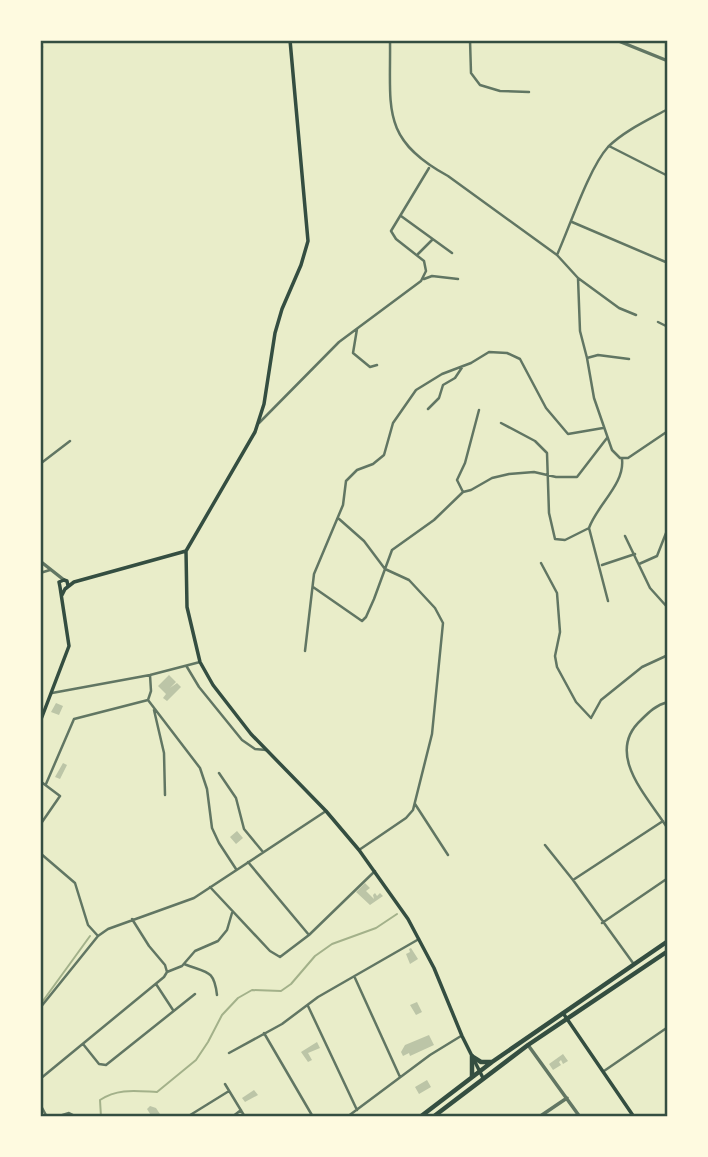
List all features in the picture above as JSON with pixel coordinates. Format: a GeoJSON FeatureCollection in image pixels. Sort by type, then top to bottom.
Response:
{"type":"FeatureCollection","features":[{"type":"Feature","properties":{"kind":"main road"},"geometry":{"type":"LineString","coordinates":[[290,40],[307,241],[301,265],[275,333],[259,423],[241,459],[186,551],[187,607],[200,662],[213,685],[266,750],[359,849],[419,939],[483,1078]]}},
{"type":"Feature","properties":{"kind":"main road"},"geometry":{"type":"LineString","coordinates":[[40,722],[69,646],[61,596],[64,584],[186,551]]}},
{"type":"Feature","properties":{"kind":"main road"},"geometry":{"type":"LineString","coordinates":[[420,1117],[492,1062],[668,941]]}},
{"type":"Feature","properties":{"kind":"main road"},"geometry":{"type":"LineString","coordinates":[[434,1116],[528,1045],[668,951]]}},
{"type":"Feature","properties":{"kind":"main road"},"geometry":{"type":"LineString","coordinates":[[563,1013],[634,1117]]}},
{"type":"Feature","properties":{"kind":"main road"},"geometry":{"type":"LineString","coordinates":[[472,1056],[481,1062],[492,1062]]}},
{"type":"Feature","properties":{"kind":"main road"},"geometry":{"type":"LineString","coordinates":[[472,1056],[472,1078]]}},
{"type":"Feature","properties":{"kind":"street"},"geometry":{"type":"LineString","coordinates":[[390,40],[393,122],[404,144],[430,166],[448,176],[557,255],[578,278],[619,308],[636,314]]}},
{"type":"Feature","properties":{"kind":"street"},"geometry":{"type":"LineString","coordinates":[[470,40],[471,74],[480,85],[500,90],[529,92]]}},
{"type":"Feature","properties":{"kind":"street"},"geometry":{"type":"LineString","coordinates":[[616,40],[627,42],[668,61]]}},
{"type":"Feature","properties":{"kind":"street"},"geometry":{"type":"LineString","coordinates":[[557,255],[595,167],[609,146],[668,109]]}},
{"type":"Feature","properties":{"kind":"street"},"geometry":{"type":"LineString","coordinates":[[660,113],[668,117]]}},
{"type":"Feature","properties":{"kind":"street"},"geometry":{"type":"LineString","coordinates":[[609,146],[668,176]]}},
{"type":"Feature","properties":{"kind":"street"},"geometry":{"type":"LineString","coordinates":[[421,281],[426,267],[418,254],[392,235],[392,228],[430,166]]}},
{"type":"Feature","properties":{"kind":"street"},"geometry":{"type":"LineString","coordinates":[[401,216],[452,253]]}},
{"type":"Feature","properties":{"kind":"street"},"geometry":{"type":"LineString","coordinates":[[572,222],[668,263]]}},
{"type":"Feature","properties":{"kind":"street"},"geometry":{"type":"LineString","coordinates":[[418,254],[432,240]]}},
{"type":"Feature","properties":{"kind":"street"},"geometry":{"type":"LineString","coordinates":[[259,423],[339,342],[421,281],[432,276],[457,279]]}},
{"type":"Feature","properties":{"kind":"street"},"geometry":{"type":"LineString","coordinates":[[578,278],[579,324],[594,398],[614,454],[622,459],[628,458],[668,431]]}},
{"type":"Feature","properties":{"kind":"street"},"geometry":{"type":"LineString","coordinates":[[658,322],[668,327]]}},
{"type":"Feature","properties":{"kind":"street"},"geometry":{"type":"LineString","coordinates":[[357,329],[353,353],[370,367],[377,365]]}},
{"type":"Feature","properties":{"kind":"street"},"geometry":{"type":"LineString","coordinates":[[305,651],[319,561],[345,499],[348,478],[363,466],[382,458],[393,423],[416,390],[442,374],[489,352],[513,355],[522,362],[550,415],[568,434],[603,428]]}},
{"type":"Feature","properties":{"kind":"street"},"geometry":{"type":"LineString","coordinates":[[587,358],[598,355],[629,359]]}},
{"type":"Feature","properties":{"kind":"street"},"geometry":{"type":"LineString","coordinates":[[428,409],[439,398],[443,385],[455,378],[463,366]]}},
{"type":"Feature","properties":{"kind":"street"},"geometry":{"type":"LineString","coordinates":[[463,492],[457,480],[465,463],[479,410]]}},
{"type":"Feature","properties":{"kind":"street"},"geometry":{"type":"LineString","coordinates":[[501,423],[540,444],[548,457],[549,513],[554,536],[565,540],[589,527]]}},
{"type":"Feature","properties":{"kind":"street"},"geometry":{"type":"LineString","coordinates":[[313,587],[362,621],[366,618],[392,550],[434,520],[463,492],[502,476],[528,472],[556,477],[577,477],[607,438]]}},
{"type":"Feature","properties":{"kind":"street"},"geometry":{"type":"LineString","coordinates":[[40,464],[70,441]]}},
{"type":"Feature","properties":{"kind":"street"},"geometry":{"type":"LineString","coordinates":[[608,601],[589,527],[592,518],[622,473],[622,459]]}},
{"type":"Feature","properties":{"kind":"street"},"geometry":{"type":"LineString","coordinates":[[337,517],[364,541],[385,569],[409,580],[435,608],[443,623],[432,734],[415,804],[406,818],[359,849]]}},
{"type":"Feature","properties":{"kind":"street"},"geometry":{"type":"LineString","coordinates":[[639,565],[657,556],[668,528]]}},
{"type":"Feature","properties":{"kind":"street"},"geometry":{"type":"LineString","coordinates":[[625,536],[653,594],[668,608]]}},
{"type":"Feature","properties":{"kind":"street"},"geometry":{"type":"LineString","coordinates":[[600,566],[635,554]]}},
{"type":"Feature","properties":{"kind":"street"},"geometry":{"type":"LineString","coordinates":[[40,561],[64,584]]}},
{"type":"Feature","properties":{"kind":"street"},"geometry":{"type":"LineString","coordinates":[[541,563],[557,593],[560,632],[555,656],[556,667],[585,715],[591,718],[601,700],[642,667],[668,655]]}},
{"type":"Feature","properties":{"kind":"street"},"geometry":{"type":"LineString","coordinates":[[40,573],[50,570]]}},
{"type":"Feature","properties":{"kind":"street"},"geometry":{"type":"LineString","coordinates":[[52,693],[150,675],[200,662]]}},
{"type":"Feature","properties":{"kind":"street"},"geometry":{"type":"LineString","coordinates":[[187,666],[242,740],[255,749],[266,750]]}},
{"type":"Feature","properties":{"kind":"street"},"geometry":{"type":"LineString","coordinates":[[148,700],[151,691],[150,675]]}},
{"type":"Feature","properties":{"kind":"street"},"geometry":{"type":"LineString","coordinates":[[148,700],[200,768],[207,789],[212,828],[236,869]]}},
{"type":"Feature","properties":{"kind":"street"},"geometry":{"type":"LineString","coordinates":[[46,784],[74,719],[148,700]]}},
{"type":"Feature","properties":{"kind":"street"},"geometry":{"type":"LineString","coordinates":[[668,702],[656,707],[635,725],[626,750],[629,768],[668,829]]}},
{"type":"Feature","properties":{"kind":"street"},"geometry":{"type":"LineString","coordinates":[[153,707],[164,753],[165,795]]}},
{"type":"Feature","properties":{"kind":"street"},"geometry":{"type":"LineString","coordinates":[[219,774],[236,798],[244,829],[263,852]]}},
{"type":"Feature","properties":{"kind":"street"},"geometry":{"type":"LineString","coordinates":[[40,781],[59,793],[60,797],[40,825]]}},
{"type":"Feature","properties":{"kind":"street"},"geometry":{"type":"LineString","coordinates":[[415,804],[448,855]]}},
{"type":"Feature","properties":{"kind":"street"},"geometry":{"type":"LineString","coordinates":[[40,1008],[98,936],[108,929],[186,901],[326,811]]}},
{"type":"Feature","properties":{"kind":"street"},"geometry":{"type":"LineString","coordinates":[[573,880],[663,821]]}},
{"type":"Feature","properties":{"kind":"street"},"geometry":{"type":"LineString","coordinates":[[545,845],[634,964]]}},
{"type":"Feature","properties":{"kind":"street"},"geometry":{"type":"LineString","coordinates":[[41,855],[75,883],[88,925],[98,936]]}},
{"type":"Feature","properties":{"kind":"street"},"geometry":{"type":"LineString","coordinates":[[248,862],[309,935]]}},
{"type":"Feature","properties":{"kind":"street"},"geometry":{"type":"LineString","coordinates":[[211,887],[232,913],[270,951],[280,957],[309,935],[374,871]]}},
{"type":"Feature","properties":{"kind":"street"},"geometry":{"type":"LineString","coordinates":[[603,923],[668,878]]}},
{"type":"Feature","properties":{"kind":"street"},"geometry":{"type":"LineString","coordinates":[[40,1079],[167,972],[184,964],[195,951],[212,945],[223,937],[232,913]]}},
{"type":"Feature","properties":{"kind":"street"},"geometry":{"type":"LineString","coordinates":[[132,919],[165,965],[167,972]]}},
{"type":"Feature","properties":{"kind":"street"},"geometry":{"type":"LineString","coordinates":[[229,1053],[419,939]]}},
{"type":"Feature","properties":{"kind":"street"},"geometry":{"type":"LineString","coordinates":[[184,964],[213,976],[218,995]]}},
{"type":"Feature","properties":{"kind":"street"},"geometry":{"type":"LineString","coordinates":[[354,977],[400,1077]]}},
{"type":"Feature","properties":{"kind":"street"},"geometry":{"type":"LineString","coordinates":[[156,984],[173,1011]]}},
{"type":"Feature","properties":{"kind":"street"},"geometry":{"type":"LineString","coordinates":[[83,1044],[99,1064],[106,1065],[195,993]]}},
{"type":"Feature","properties":{"kind":"street"},"geometry":{"type":"LineString","coordinates":[[308,1006],[357,1110]]}},
{"type":"Feature","properties":{"kind":"street"},"geometry":{"type":"LineString","coordinates":[[603,1072],[668,1027]]}},
{"type":"Feature","properties":{"kind":"street"},"geometry":{"type":"LineString","coordinates":[[264,1033],[313,1117]]}},
{"type":"Feature","properties":{"kind":"street"},"geometry":{"type":"LineString","coordinates":[[347,1117],[400,1077],[462,1036]]}},
{"type":"Feature","properties":{"kind":"street"},"geometry":{"type":"LineString","coordinates":[[528,1045],[580,1117]]}},
{"type":"Feature","properties":{"kind":"street"},"geometry":{"type":"LineString","coordinates":[[225,1084],[245,1117]]}},
{"type":"Feature","properties":{"kind":"street"},"geometry":{"type":"LineString","coordinates":[[187,1117],[229,1091]]}},
{"type":"Feature","properties":{"kind":"street"},"geometry":{"type":"LineString","coordinates":[[539,1117],[567,1098]]}},
{"type":"Feature","properties":{"kind":"street"},"geometry":{"type":"LineString","coordinates":[[40,1104],[47,1117]]}},
{"type":"Feature","properties":{"kind":"street"},"geometry":{"type":"LineString","coordinates":[[232,1117],[241,1111]]}},
{"type":"Feature","properties":{"kind":"street"},"geometry":{"type":"LineString","coordinates":[[57,1117],[69,1113],[76,1117]]}},
{"type":"Feature","properties":{"kind":"street"},"geometry":{"type":"LineString","coordinates":[[434,1116],[449,1117]]}},
{"type":"Feature","properties":{"kind":"building"},"geometry":{"type":"Polygon","coordinates":[[[169,675],[176,682],[170,688],[177,683],[181,687],[167,701],[163,698],[166,694],[158,686],[169,675]]]}},
{"type":"Feature","properties":{"kind":"building"},"geometry":{"type":"Polygon","coordinates":[[[56,703],[63,706],[59,715],[51,712],[56,703]]]}},
{"type":"Feature","properties":{"kind":"building"},"geometry":{"type":"Polygon","coordinates":[[[63,763],[67,765],[60,779],[55,777],[63,763]]]}},
{"type":"Feature","properties":{"kind":"building"},"geometry":{"type":"Polygon","coordinates":[[[237,831],[243,838],[236,844],[230,837],[237,831]]]}},
{"type":"Feature","properties":{"kind":"building"},"geometry":{"type":"Polygon","coordinates":[[[365,883],[370,888],[366,891],[374,899],[375,893],[377,896],[380,893],[383,896],[370,905],[356,892],[365,883]]]}},
{"type":"Feature","properties":{"kind":"building"},"geometry":{"type":"Polygon","coordinates":[[[411,948],[418,959],[410,964],[406,954],[411,948]]]}},
{"type":"Feature","properties":{"kind":"building"},"geometry":{"type":"Polygon","coordinates":[[[417,1002],[422,1012],[416,1015],[410,1005],[417,1002]]]}},
{"type":"Feature","properties":{"kind":"building"},"geometry":{"type":"Polygon","coordinates":[[[429,1035],[434,1045],[410,1056],[409,1053],[403,1056],[401,1052],[405,1045],[429,1035]]]}},
{"type":"Feature","properties":{"kind":"building"},"geometry":{"type":"Polygon","coordinates":[[[317,1042],[320,1048],[308,1053],[312,1060],[308,1062],[301,1052],[317,1042]]]}},
{"type":"Feature","properties":{"kind":"building"},"geometry":{"type":"Polygon","coordinates":[[[563,1054],[568,1061],[563,1064],[561,1060],[561,1065],[553,1070],[549,1064],[563,1054]]]}},
{"type":"Feature","properties":{"kind":"building"},"geometry":{"type":"Polygon","coordinates":[[[427,1080],[431,1087],[419,1094],[415,1087],[427,1080]]]}},
{"type":"Feature","properties":{"kind":"building"},"geometry":{"type":"Polygon","coordinates":[[[254,1090],[258,1095],[245,1102],[242,1098],[254,1090]]]}},
{"type":"Feature","properties":{"kind":"building"},"geometry":{"type":"Polygon","coordinates":[[[150,1106],[156,1108],[162,1117],[152,1117],[147,1109],[150,1106]]]}},
{"type":"Feature","properties":{"kind":"waterway"},"geometry":{"type":"LineString","coordinates":[[101,1117],[100,1100],[120,1092],[157,1092],[196,1060],[222,1015],[238,998],[252,990],[281,991],[291,984],[315,956],[332,944],[376,928],[397,914]]}},
{"type":"Feature","properties":{"kind":"waterway"},"geometry":{"type":"LineString","coordinates":[[40,1005],[90,936]]}}]}
